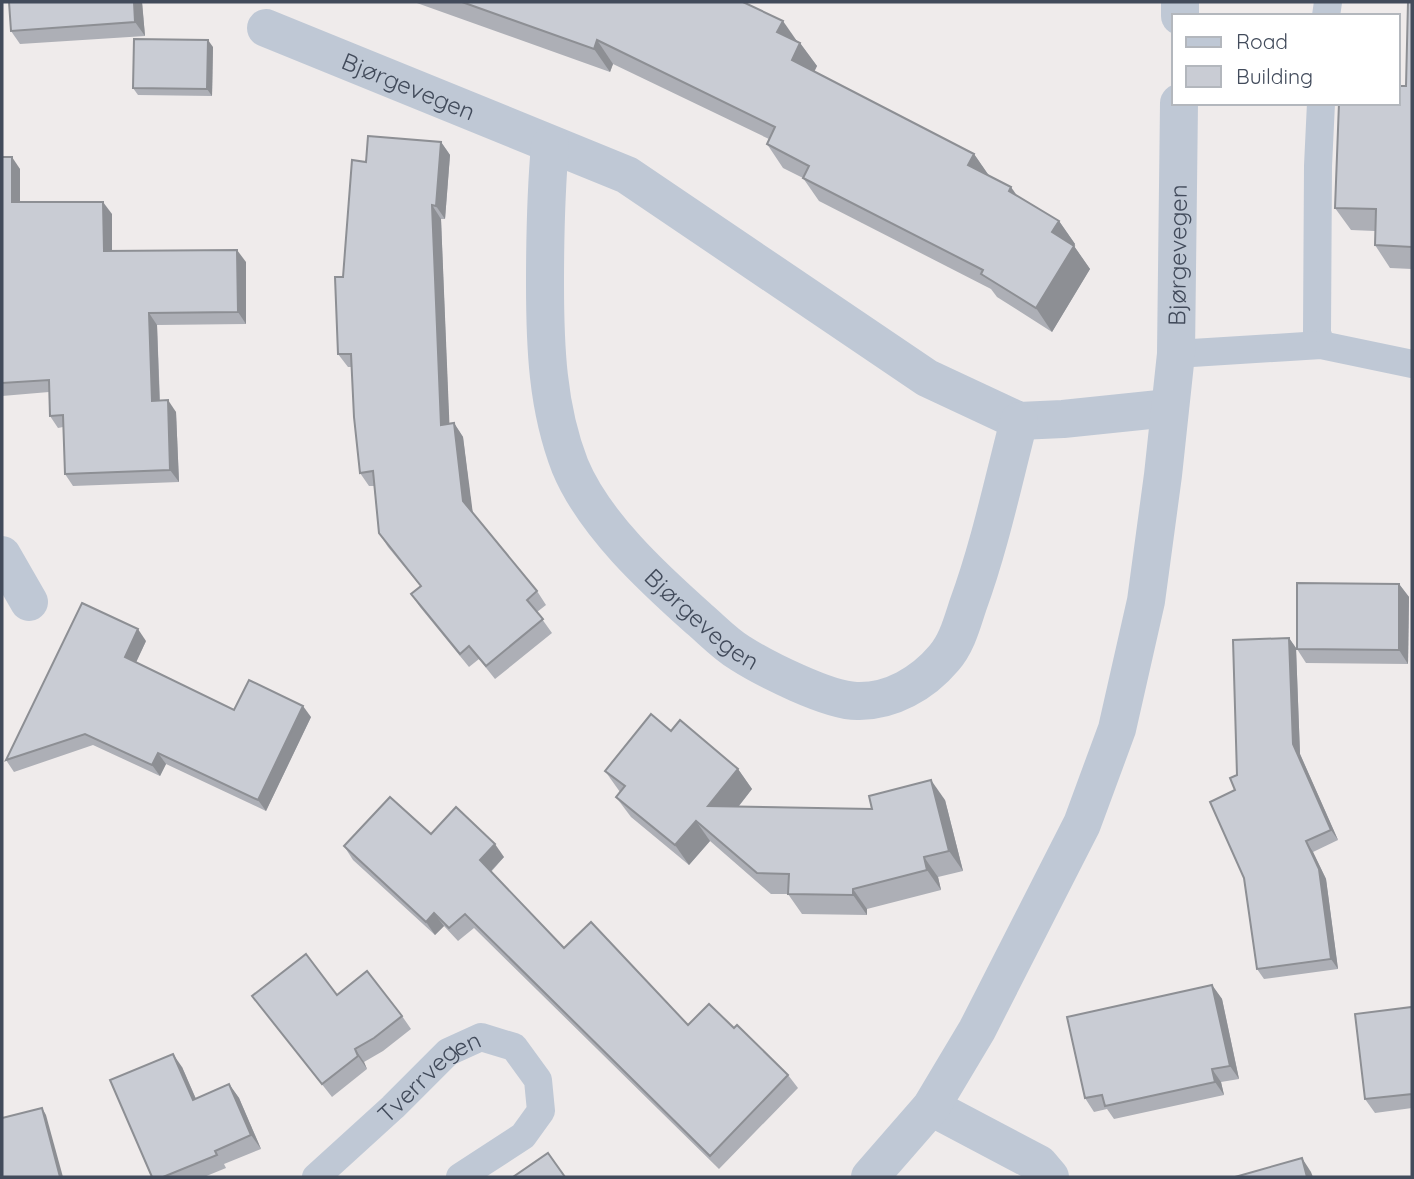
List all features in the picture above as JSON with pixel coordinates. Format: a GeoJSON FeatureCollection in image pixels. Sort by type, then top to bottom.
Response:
{"type":"FeatureCollection","features":[{"type":"Feature","properties":{"kind":"street","name":"Bjørgevegen"},"geometry":{"type":"LineString","coordinates":[[266,28],[627,176],[927,378],[1019,421],[1169,408]]}},
{"type":"Feature","properties":{"kind":"street","name":"Bjørgevegen"},"geometry":{"type":"LineString","coordinates":[[870,1177],[931,1107],[977,1030],[1082,824],[1117,729],[1146,601],[1176,354],[1179,105]]}},
{"type":"Feature","properties":{"kind":"street","name":"Bjørgevegen"},"geometry":{"type":"LineString","coordinates":[[550,145],[545,205],[545,341],[548,378],[558,428],[570,465],[584,494],[613,532],[669,592],[739,653],[807,687],[855,702],[876,700],[912,686],[928,675],[951,648],[967,609],[1019,421]]}},
{"type":"Feature","properties":{"kind":"street"},"geometry":{"type":"LineString","coordinates":[[2,555],[29,602]]}},
{"type":"Feature","properties":{"kind":"street"},"geometry":{"type":"LineString","coordinates":[[931,1107],[1039,1164],[1050,1177]]}},
{"type":"Feature","properties":{"kind":"lane"},"geometry":{"type":"LineString","coordinates":[[1321,105],[1317,319],[1321,345]]}},
{"type":"Feature","properties":{"kind":"lane"},"geometry":{"type":"LineString","coordinates":[[1176,354],[1321,345],[1412,365]]}},
{"type":"Feature","properties":{"kind":"lane","name":"Tverrvegen"},"geometry":{"type":"LineString","coordinates":[[316,1177],[393,1107],[448,1052],[481,1037],[514,1047],[538,1080],[541,1111],[523,1136],[460,1177]]}},
{"type":"Feature","properties":{"kind":"building"},"geometry":{"type":"Polygon","coordinates":[[[9,2],[134,2],[135,22],[11,31],[9,2]]]}},
{"type":"Feature","properties":{"kind":"building"},"geometry":{"type":"Polygon","coordinates":[[[462,2],[743,2],[783,21],[777,32],[800,43],[792,60],[974,154],[968,165],[1011,187],[1009,191],[1059,221],[1052,232],[1074,246],[1036,308],[981,274],[983,270],[803,178],[809,166],[767,144],[775,127],[597,40],[594,49],[462,2]]]}},
{"type":"Feature","properties":{"kind":"building"},"geometry":{"type":"Polygon","coordinates":[[[1408,2],[1412,2],[1412,247],[1375,245],[1376,209],[1335,208],[1339,105],[1400,105],[1400,86],[1406,86],[1408,2]]]}},
{"type":"Feature","properties":{"kind":"building"},"geometry":{"type":"Polygon","coordinates":[[[134,39],[208,40],[207,89],[133,88],[134,39]]]}},
{"type":"Feature","properties":{"kind":"building"},"geometry":{"type":"Polygon","coordinates":[[[368,136],[441,142],[436,206],[432,205],[441,425],[454,423],[463,501],[537,591],[527,600],[543,619],[486,666],[469,646],[460,654],[411,594],[421,586],[379,533],[373,471],[360,473],[351,354],[338,354],[335,277],[343,277],[352,160],[366,162],[368,136]]]}},
{"type":"Feature","properties":{"kind":"building"},"geometry":{"type":"Polygon","coordinates":[[[2,157],[12,157],[12,202],[103,202],[104,251],[237,250],[238,312],[149,313],[152,401],[168,400],[170,470],[65,474],[63,415],[50,416],[49,380],[2,383],[2,157]]]}},
{"type":"Feature","properties":{"kind":"building"},"geometry":{"type":"Polygon","coordinates":[[[1297,583],[1399,584],[1399,650],[1297,649],[1297,583]]]}},
{"type":"Feature","properties":{"kind":"building"},"geometry":{"type":"Polygon","coordinates":[[[82,603],[138,629],[125,657],[234,710],[249,680],[303,706],[258,800],[158,753],[152,765],[85,734],[6,760],[82,603]]]}},
{"type":"Feature","properties":{"kind":"building"},"geometry":{"type":"Polygon","coordinates":[[[1289,638],[1293,744],[1331,830],[1306,841],[1319,869],[1331,959],[1257,969],[1244,878],[1210,802],[1235,790],[1230,778],[1237,775],[1233,640],[1289,638]]]}},
{"type":"Feature","properties":{"kind":"building"},"geometry":{"type":"Polygon","coordinates":[[[651,714],[671,731],[680,720],[738,769],[708,806],[872,809],[869,796],[931,780],[949,851],[924,857],[927,870],[853,889],[853,895],[788,894],[789,874],[757,873],[696,821],[675,845],[616,797],[625,786],[605,771],[651,714]]]}},
{"type":"Feature","properties":{"kind":"building"},"geometry":{"type":"Polygon","coordinates":[[[390,797],[431,834],[456,807],[495,844],[480,860],[564,948],[591,922],[688,1025],[709,1004],[734,1028],[737,1025],[788,1075],[710,1156],[465,914],[449,928],[434,913],[426,922],[344,846],[390,797]]]}},
{"type":"Feature","properties":{"kind":"building"},"geometry":{"type":"Polygon","coordinates":[[[306,954],[337,995],[367,971],[402,1016],[355,1049],[358,1056],[322,1084],[252,996],[306,954]]]}},
{"type":"Feature","properties":{"kind":"building"},"geometry":{"type":"Polygon","coordinates":[[[1212,985],[1230,1066],[1212,1069],[1215,1082],[1105,1106],[1102,1095],[1085,1098],[1067,1017],[1212,985]]]}},
{"type":"Feature","properties":{"kind":"building"},"geometry":{"type":"Polygon","coordinates":[[[1412,1007],[1412,1094],[1365,1099],[1355,1014],[1412,1007]]]}},
{"type":"Feature","properties":{"kind":"building"},"geometry":{"type":"Polygon","coordinates":[[[173,1054],[193,1100],[229,1084],[251,1135],[215,1151],[217,1155],[163,1177],[152,1177],[110,1080],[173,1054]]]}},
{"type":"Feature","properties":{"kind":"building"},"geometry":{"type":"Polygon","coordinates":[[[42,1108],[60,1177],[2,1177],[2,1118],[42,1108]]]}},
{"type":"Feature","properties":{"kind":"building"},"geometry":{"type":"Polygon","coordinates":[[[548,1153],[565,1177],[513,1177],[548,1153]]]}},
{"type":"Feature","properties":{"kind":"building"},"geometry":{"type":"Polygon","coordinates":[[[1302,1158],[1307,1177],[1235,1177],[1302,1158]]]}}]}
